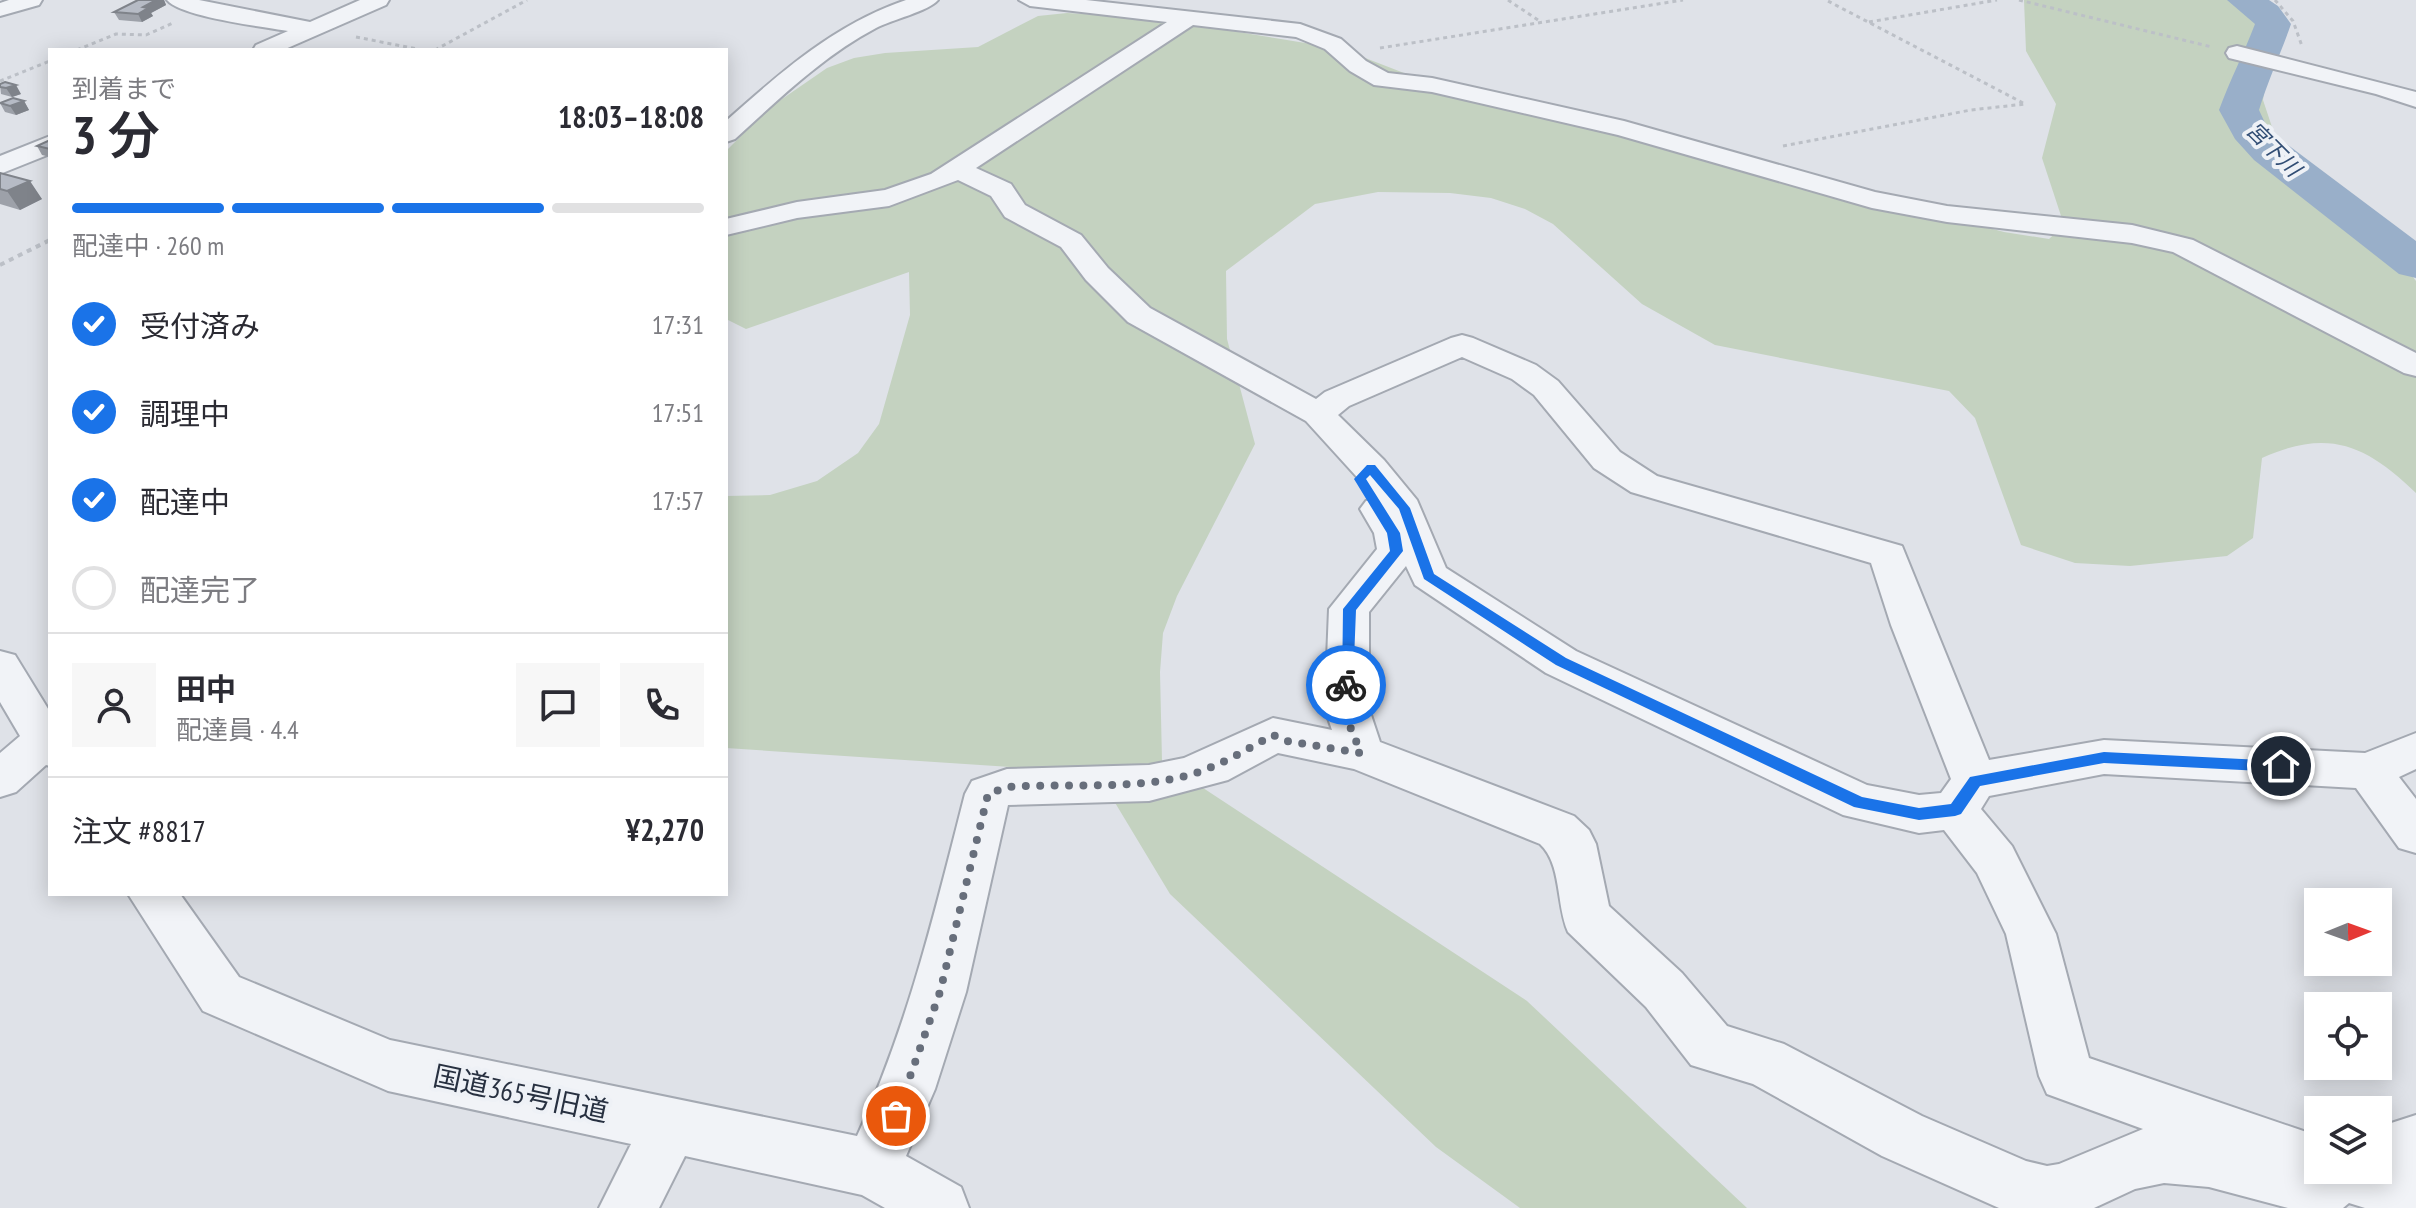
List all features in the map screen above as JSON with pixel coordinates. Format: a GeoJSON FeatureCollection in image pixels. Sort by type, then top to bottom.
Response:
{"type":"FeatureCollection","features":[{"type":"Feature","properties":{"kind":"street"},"geometry":{"type":"LineString","coordinates":[[0,10],[31,0]]}},
{"type":"Feature","properties":{"kind":"street"},"geometry":{"type":"LineString","coordinates":[[178,0],[204,9],[312,29]]}},
{"type":"Feature","properties":{"kind":"street"},"geometry":{"type":"LineString","coordinates":[[269,48],[378,0]]}},
{"type":"Feature","properties":{"kind":"street"},"geometry":{"type":"LineString","coordinates":[[728,132],[833,42],[889,13],[927,0]]}},
{"type":"Feature","properties":{"kind":"street"},"geometry":{"type":"LineString","coordinates":[[1030,0],[1197,13],[1314,35],[1333,44],[1382,80],[1432,85],[1624,129],[1906,207],[2132,234],[2183,246],[2416,366]]}},
{"type":"Feature","properties":{"kind":"street"},"geometry":{"type":"LineString","coordinates":[[728,227],[797,210],[906,194],[940,180],[1197,13]]}},
{"type":"Feature","properties":{"kind":"street"},"geometry":{"type":"LineString","coordinates":[[2237,53],[2416,100]]}},
{"type":"Feature","properties":{"kind":"street"},"geometry":{"type":"LineString","coordinates":[[0,166],[48,145]]}},
{"type":"Feature","properties":{"kind":"street"},"geometry":{"type":"LineString","coordinates":[[957,170],[1001,190],[1015,211],[1071,241],[1097,274],[1139,315],[1318,414],[1371,468],[1404,508],[1429,576],[1561,662],[1859,802],[1919,814],[1965,795],[2104,757],[2369,771],[2416,750]]}},
{"type":"Feature","properties":{"kind":"street"},"geometry":{"type":"LineString","coordinates":[[1318,414],[1337,399],[1462,345],[1524,372],[1546,388],[1607,460],[1644,484],[1888,555],[1965,795],[2031,934],[2066,1076],[2304,1170]]}},
{"type":"Feature","properties":{"kind":"street"},"geometry":{"type":"LineString","coordinates":[[1361,753],[1347,709],[1349,609],[1397,551],[1393,533],[1359,479],[1371,468]]}},
{"type":"Feature","properties":{"kind":"street"},"geometry":{"type":"LineString","coordinates":[[0,666],[48,741],[0,779]]}},
{"type":"Feature","properties":{"kind":"street"},"geometry":{"type":"LineString","coordinates":[[872,1168],[907,1089],[940,992],[988,794],[1007,787],[1149,783],[1184,776],[1212,768],[1273,735],[1302,744],[1361,753],[1557,830],[1572,844],[1586,917],[1664,990],[1710,1047],[1765,1062],[1902,1136],[2025,1190],[2047,1195],[2061,1193],[2147,1157],[2173,1154],[2304,1177]]}},
{"type":"Feature","properties":{"kind":"street"},"geometry":{"type":"LineString","coordinates":[[2369,771],[2416,834]]}},
{"type":"Feature","properties":{"kind":"street","name":"国道365号旧道"},"geometry":{"type":"LineString","coordinates":[[153,896],[221,994],[388,1065],[872,1168],[940,1208]]}},
{"type":"Feature","properties":{"kind":"street"},"geometry":{"type":"LineString","coordinates":[[628,1208],[671,1125]]}},
{"type":"Feature","properties":{"kind":"street"},"geometry":{"type":"LineString","coordinates":[[2392,1178],[2412,1177]]}},
{"type":"Feature","properties":{"kind":"path"},"geometry":{"type":"LineString","coordinates":[[439,48],[527,0]]}},
{"type":"Feature","properties":{"kind":"path"},"geometry":{"type":"LineString","coordinates":[[1508,0],[1542,22]]}},
{"type":"Feature","properties":{"kind":"path"},"geometry":{"type":"LineString","coordinates":[[1341,52],[1683,0]]}},
{"type":"Feature","properties":{"kind":"path"},"geometry":{"type":"LineString","coordinates":[[1721,158],[1971,110],[2025,104],[1826,0]]}},
{"type":"Feature","properties":{"kind":"path"},"geometry":{"type":"LineString","coordinates":[[1869,22],[1997,0]]}},
{"type":"Feature","properties":{"kind":"path"},"geometry":{"type":"LineString","coordinates":[[2019,0],[2237,53]]}},
{"type":"Feature","properties":{"kind":"path"},"geometry":{"type":"LineString","coordinates":[[2275,0],[2286,8],[2297,26],[2302,48],[2286,65]]}},
{"type":"Feature","properties":{"kind":"path"},"geometry":{"type":"LineString","coordinates":[[82,48],[116,34],[146,35],[204,9]]}},
{"type":"Feature","properties":{"kind":"path"},"geometry":{"type":"LineString","coordinates":[[312,29],[412,48]]}},
{"type":"Feature","properties":{"kind":"path"},"geometry":{"type":"LineString","coordinates":[[0,81],[48,62]]}},
{"type":"Feature","properties":{"kind":"path"},"geometry":{"type":"LineString","coordinates":[[0,265],[48,241]]}},
{"type":"Feature","properties":{"kind":"green space"},"geometry":{"type":"Polygon","coordinates":[[[2024,0],[2255,0],[2273,31],[2263,100],[2277,142],[2307,183],[2393,251],[2416,281],[2416,493],[2398,476],[2363,453],[2327,443],[2307,444],[2262,458],[2253,538],[2227,556],[2130,566],[2075,563],[2021,545],[1975,418],[1949,391],[1715,345],[1642,304],[1553,224],[1525,209],[1491,198],[1450,193],[1378,192],[1315,204],[1226,271],[1227,339],[1255,444],[1177,596],[1163,633],[1160,672],[1162,761],[1527,1001],[1747,1208],[1520,1208],[1436,1147],[1170,894],[1114,801],[1069,771],[728,748],[728,496],[770,495],[817,481],[858,453],[879,424],[910,315],[909,272],[746,329],[728,320],[728,149],[769,108],[827,68],[854,58],[885,53],[978,47],[1038,16],[1067,13],[1152,18],[1342,49],[1435,85],[1497,97],[2004,232],[2049,239],[2064,225],[2042,158],[2056,104],[2026,51],[2024,0]]]}},
{"type":"Feature","properties":{"kind":"building"},"geometry":{"type":"Polygon","coordinates":[[[138,0],[156,0],[143,7],[148,8],[138,14],[114,12],[138,0]]]}},
{"type":"Feature","properties":{"kind":"building"},"geometry":{"type":"Polygon","coordinates":[[[5,82],[16,85],[0,87],[5,82]]]}},
{"type":"Feature","properties":{"kind":"building"},"geometry":{"type":"Polygon","coordinates":[[[13,98],[24,101],[10,106],[0,103],[13,98]]]}},
{"type":"Feature","properties":{"kind":"building"},"geometry":{"type":"Polygon","coordinates":[[[48,141],[48,149],[37,146],[48,141]]]}},
{"type":"Feature","properties":{"kind":"building"},"geometry":{"type":"Polygon","coordinates":[[[0,173],[30,181],[7,191],[0,189],[0,173]]]}},
{"type":"Feature","properties":{"kind":"waterway","name":"宮下川"},"geometry":{"type":"LineString","coordinates":[[2244,0],[2266,13],[2273,24],[2264,50],[2252,70],[2239,110],[2249,130],[2269,151],[2416,264]]}},
{"type":"Feature","properties":{"kind":"way so far"},"geometry":{"type":"LineString","coordinates":[[896,1116],[940,992],[988,794],[997,788],[1007,787],[1149,783],[1184,776],[1212,768],[1273,735],[1286,741],[1361,753],[1349,724],[1346,685]]}},
{"type":"Feature","properties":{"kind":"route"},"geometry":{"type":"LineString","coordinates":[[1346,685],[1349,609],[1397,551],[1393,533],[1359,479],[1371,468],[1404,508],[1429,576],[1561,662],[1859,802],[1919,814],[1955,810],[1975,781],[2104,757],[2281,766]]}}]}
